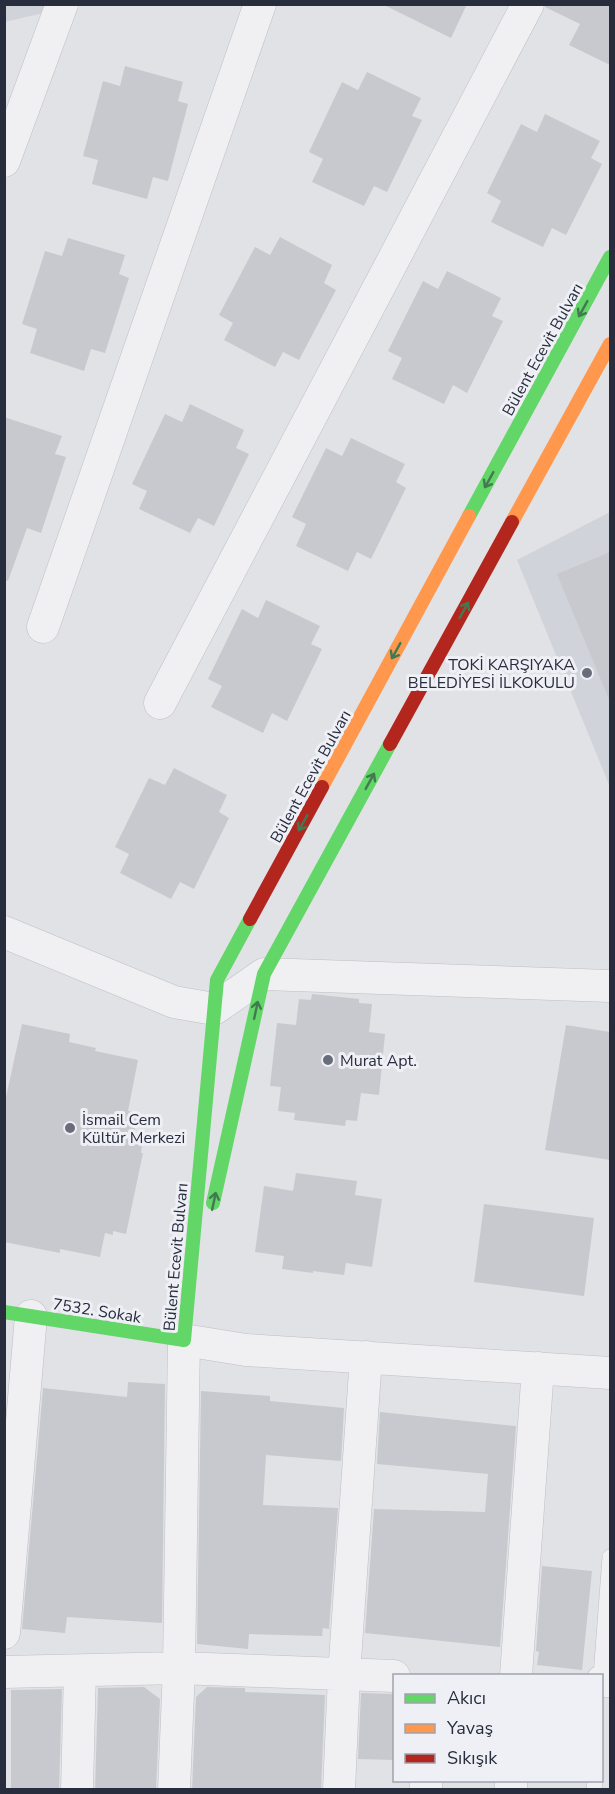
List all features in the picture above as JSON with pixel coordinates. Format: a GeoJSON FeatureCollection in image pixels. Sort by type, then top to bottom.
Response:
{"type":"FeatureCollection","features":[{"type":"Feature","properties":{"kind":"street"},"geometry":{"type":"LineString","coordinates":[[4,161],[62,4]]}},
{"type":"Feature","properties":{"kind":"street"},"geometry":{"type":"LineString","coordinates":[[43,627],[260,4]]}},
{"type":"Feature","properties":{"kind":"street"},"geometry":{"type":"LineString","coordinates":[[160,703],[528,4]]}},
{"type":"Feature","properties":{"kind":"street","name":"Bülent Ecevit Bulvarı"},"geometry":{"type":"LineString","coordinates":[[183,1340],[217,980],[610,257]]}},
{"type":"Feature","properties":{"kind":"street","name":"Bülent Ecevit Bulvarı"},"geometry":{"type":"LineString","coordinates":[[183,1340],[264,974],[610,344]]}},
{"type":"Feature","properties":{"kind":"street"},"geometry":{"type":"LineString","coordinates":[[4,932],[174,1002],[214,1009],[264,974],[610,986]]}},
{"type":"Feature","properties":{"kind":"street"},"geometry":{"type":"LineString","coordinates":[[4,1633],[18,1314]]}},
{"type":"Feature","properties":{"kind":"street","name":"7532. Sokak"},"geometry":{"type":"LineString","coordinates":[[18,1314],[183,1340]]}},
{"type":"Feature","properties":{"kind":"street"},"geometry":{"type":"LineString","coordinates":[[174,1790],[179,1668],[183,1340],[246,1350],[610,1373]]}},
{"type":"Feature","properties":{"kind":"street"},"geometry":{"type":"LineString","coordinates":[[339,1790],[344,1675],[366,1357]]}},
{"type":"Feature","properties":{"kind":"street"},"geometry":{"type":"LineString","coordinates":[[516,1674],[538,1368]]}},
{"type":"Feature","properties":{"kind":"street"},"geometry":{"type":"LineString","coordinates":[[4,1672],[179,1668],[393,1676]]}},
{"type":"Feature","properties":{"kind":"street"},"geometry":{"type":"LineString","coordinates":[[76,1790],[80,1671]]}},
{"type":"Feature","properties":{"kind":"lane"},"geometry":{"type":"LineString","coordinates":[[601,1674],[610,1557]]}},
{"type":"Feature","properties":{"kind":"shaded area"},"geometry":{"type":"Polygon","coordinates":[[[4,5],[60,5],[61,9],[5,22],[4,5]]]}},
{"type":"Feature","properties":{"kind":"shaded area","name":"TOKİ KARŞIYAKA BELEDİYESİ İLKOKULU"},"geometry":{"type":"Polygon","coordinates":[[[610,512],[610,787],[517,560],[610,512]]]}},
{"type":"Feature","properties":{"kind":"building"},"geometry":{"type":"Polygon","coordinates":[[[382,4],[467,4],[451,38],[382,4]]]}},
{"type":"Feature","properties":{"kind":"building"},"geometry":{"type":"Polygon","coordinates":[[[546,4],[610,4],[610,65],[569,45],[580,24],[545,7],[546,4]]]}},
{"type":"Feature","properties":{"kind":"building"},"geometry":{"type":"Polygon","coordinates":[[[125,66],[183,82],[178,101],[188,104],[168,181],[153,177],[147,199],[92,184],[98,160],[83,156],[103,81],[120,86],[125,66]]]}},
{"type":"Feature","properties":{"kind":"building"},"geometry":{"type":"Polygon","coordinates":[[[367,72],[421,98],[412,116],[422,120],[387,192],[374,186],[364,206],[312,182],[323,159],[309,152],[342,82],[358,90],[367,72]]]}},
{"type":"Feature","properties":{"kind":"building"},"geometry":{"type":"Polygon","coordinates":[[[545,114],[600,141],[591,158],[602,164],[566,235],[552,228],[543,247],[491,222],[501,201],[487,193],[521,124],[537,132],[545,114]]]}},
{"type":"Feature","properties":{"kind":"building"},"geometry":{"type":"Polygon","coordinates":[[[280,237],[332,265],[324,283],[336,290],[299,360],[283,352],[275,367],[224,340],[233,323],[219,315],[255,247],[270,255],[280,237]]]}},
{"type":"Feature","properties":{"kind":"building"},"geometry":{"type":"Polygon","coordinates":[[[68,238],[125,255],[119,274],[129,278],[105,353],[91,349],[84,371],[30,353],[37,329],[22,324],[45,251],[62,256],[68,238]]]}},
{"type":"Feature","properties":{"kind":"building"},"geometry":{"type":"Polygon","coordinates":[[[447,271],[501,298],[492,316],[503,321],[467,393],[453,385],[444,404],[392,379],[402,358],[388,351],[423,281],[438,289],[447,271]]]}},
{"type":"Feature","properties":{"kind":"building"},"geometry":{"type":"Polygon","coordinates":[[[190,404],[244,430],[236,448],[249,454],[214,526],[198,518],[190,533],[139,509],[147,491],[132,484],[165,414],[182,422],[190,404]]]}},
{"type":"Feature","properties":{"kind":"building"},"geometry":{"type":"Polygon","coordinates":[[[4,417],[62,436],[55,454],[66,457],[41,533],[27,528],[8,581],[4,580],[4,417]]]}},
{"type":"Feature","properties":{"kind":"building"},"geometry":{"type":"Polygon","coordinates":[[[351,438],[405,464],[396,482],[406,488],[371,559],[357,552],[348,571],[296,546],[306,524],[292,517],[326,448],[342,456],[351,438]]]}},
{"type":"Feature","properties":{"kind":"building","name":"TOKİ KARŞIYAKA BELEDİYESİ İLKOKULU"},"geometry":{"type":"Polygon","coordinates":[[[610,552],[610,702],[557,574],[610,552]]]}},
{"type":"Feature","properties":{"kind":"building"},"geometry":{"type":"Polygon","coordinates":[[[266,600],[320,626],[311,644],[322,649],[287,721],[272,713],[263,733],[211,707],[222,686],[208,679],[242,609],[258,618],[266,600]]]}},
{"type":"Feature","properties":{"kind":"building"},"geometry":{"type":"Polygon","coordinates":[[[174,768],[227,795],[219,812],[229,818],[194,889],[180,882],[171,899],[120,873],[129,854],[115,847],[149,778],[165,785],[174,768]]]}},
{"type":"Feature","properties":{"kind":"building","name":"Murat Apt."},"geometry":{"type":"Polygon","coordinates":[[[312,994],[359,999],[359,1003],[372,1004],[369,1032],[385,1034],[379,1095],[361,1093],[357,1121],[346,1120],[345,1126],[294,1120],[295,1113],[278,1111],[281,1087],[270,1086],[277,1023],[296,1025],[299,999],[311,1000],[312,994]]]}},
{"type":"Feature","properties":{"kind":"building","name":"İsmail Cem Kültür Merkezi"},"geometry":{"type":"Polygon","coordinates":[[[22,1024],[70,1034],[69,1042],[96,1048],[95,1051],[138,1060],[128,1111],[138,1113],[132,1143],[142,1145],[141,1153],[143,1153],[126,1234],[113,1231],[113,1235],[105,1233],[100,1257],[60,1249],[60,1253],[4,1242],[4,1106],[22,1024]]]}},
{"type":"Feature","properties":{"kind":"building"},"geometry":{"type":"Polygon","coordinates":[[[566,1025],[610,1032],[610,1160],[545,1150],[566,1025]]]}},
{"type":"Feature","properties":{"kind":"building"},"geometry":{"type":"Polygon","coordinates":[[[296,1173],[357,1181],[355,1195],[382,1199],[372,1267],[346,1263],[344,1275],[313,1271],[313,1273],[282,1269],[284,1256],[255,1252],[264,1186],[293,1191],[296,1173]]]}},
{"type":"Feature","properties":{"kind":"building"},"geometry":{"type":"Polygon","coordinates":[[[484,1204],[594,1218],[584,1296],[474,1282],[484,1204]]]}},
{"type":"Feature","properties":{"kind":"building"},"geometry":{"type":"Polygon","coordinates":[[[128,1382],[165,1384],[162,1623],[67,1617],[65,1633],[22,1629],[43,1388],[127,1397],[128,1382]]]}},
{"type":"Feature","properties":{"kind":"building"},"geometry":{"type":"Polygon","coordinates":[[[201,1391],[270,1396],[270,1401],[344,1408],[341,1461],[266,1455],[263,1505],[338,1508],[329,1629],[323,1628],[322,1636],[249,1634],[248,1649],[197,1644],[201,1391]]]}},
{"type":"Feature","properties":{"kind":"building"},"geometry":{"type":"Polygon","coordinates":[[[380,1412],[516,1426],[500,1647],[365,1633],[374,1509],[485,1512],[488,1474],[377,1464],[380,1412]]]}},
{"type":"Feature","properties":{"kind":"building"},"geometry":{"type":"Polygon","coordinates":[[[542,1566],[592,1571],[582,1670],[537,1665],[542,1566]]]}},
{"type":"Feature","properties":{"kind":"building"},"geometry":{"type":"Polygon","coordinates":[[[144,1687],[160,1699],[156,1790],[95,1790],[98,1688],[144,1687]]]}},
{"type":"Feature","properties":{"kind":"building"},"geometry":{"type":"Polygon","coordinates":[[[207,1687],[245,1688],[245,1692],[325,1695],[321,1790],[192,1790],[196,1697],[207,1687]]]}},
{"type":"Feature","properties":{"kind":"building"},"geometry":{"type":"Polygon","coordinates":[[[62,1689],[59,1790],[11,1790],[11,1690],[62,1689]]]}},
{"type":"Feature","properties":{"kind":"building"},"geometry":{"type":"Polygon","coordinates":[[[361,1693],[393,1694],[393,1760],[358,1759],[361,1693]]]}},
{"type":"Feature","properties":{"kind":"traffic: fast"},"geometry":{"type":"LineString","coordinates":[[469,516],[610,257]]}},
{"type":"Feature","properties":{"kind":"traffic: fast"},"geometry":{"type":"LineString","coordinates":[[213,1203],[264,974],[390,744]]}},
{"type":"Feature","properties":{"kind":"traffic: fast"},"geometry":{"type":"LineString","coordinates":[[184,1340],[217,980],[250,919]]}},
{"type":"Feature","properties":{"kind":"traffic: fast"},"geometry":{"type":"LineString","coordinates":[[4,1312],[184,1340]]}},
{"type":"Feature","properties":{"kind":"traffic: slow"},"geometry":{"type":"LineString","coordinates":[[512,522],[610,344]]}},
{"type":"Feature","properties":{"kind":"traffic: slow"},"geometry":{"type":"LineString","coordinates":[[322,787],[469,516]]}},
{"type":"Feature","properties":{"kind":"traffic: jam"},"geometry":{"type":"LineString","coordinates":[[390,744],[512,522]]}},
{"type":"Feature","properties":{"kind":"traffic: jam"},"geometry":{"type":"LineString","coordinates":[[250,919],[322,787]]}},
{"type":"Feature","properties":{"kind":"place","name":"TOKİ KARŞIYAKA BELEDİYESİ İLKOKULU"},"geometry":{"type":"Point","coordinates":[587,673]}},
{"type":"Feature","properties":{"kind":"place","name":"Murat Apt."},"geometry":{"type":"Point","coordinates":[328,1060]}},
{"type":"Feature","properties":{"kind":"place","name":"İsmail Cem Kültür Merkezi"},"geometry":{"type":"Point","coordinates":[70,1128]}}]}
